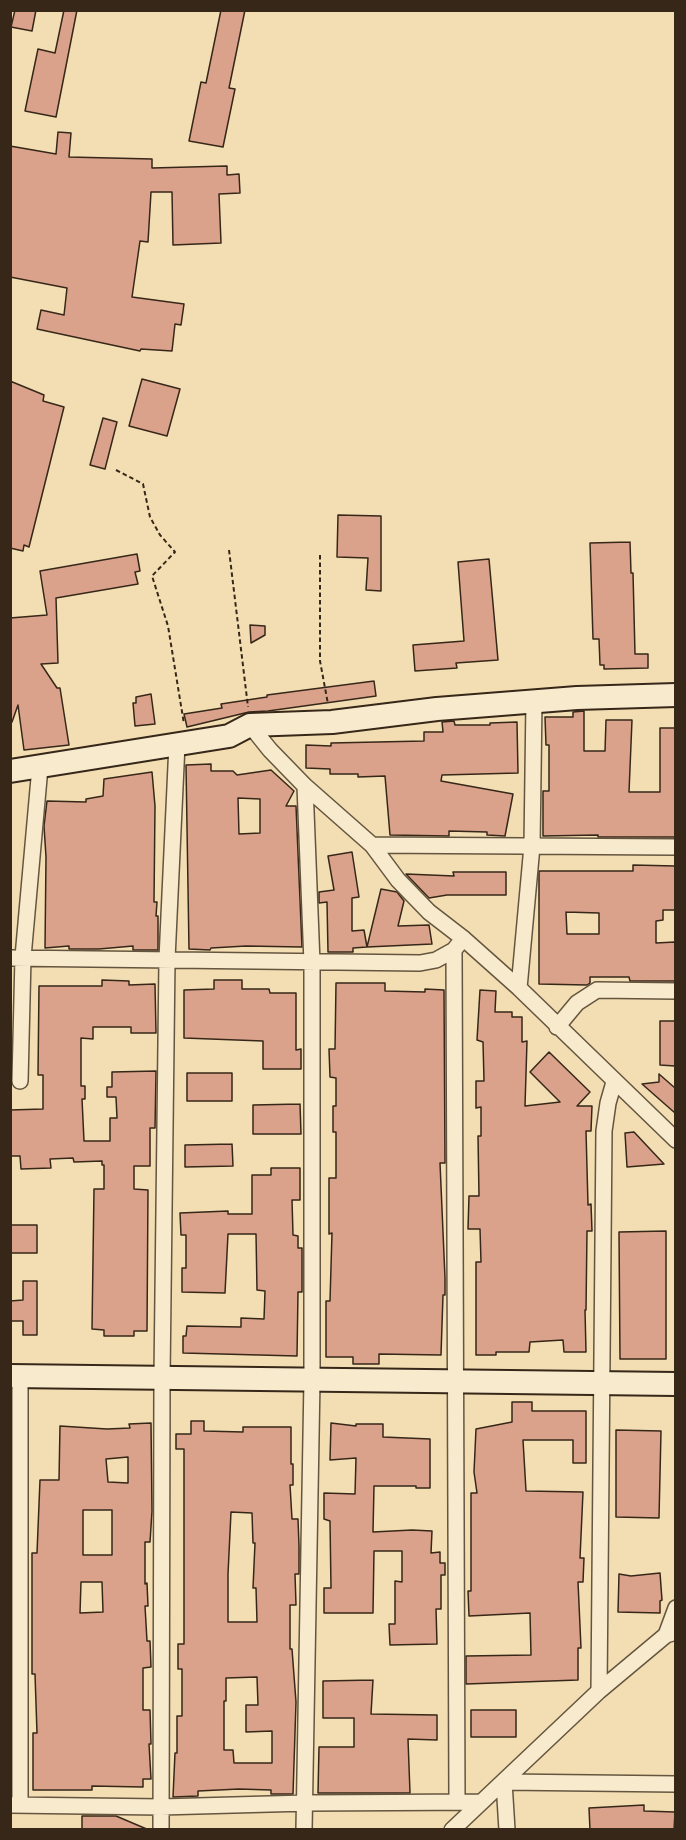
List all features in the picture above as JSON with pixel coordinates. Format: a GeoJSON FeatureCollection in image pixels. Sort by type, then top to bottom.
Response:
{"type":"FeatureCollection","features":[{"type":"Feature","properties":{"kind":"street"},"geometry":{"type":"LineString","coordinates":[[10,771],[229,736],[250,724],[332,722],[577,698],[675,695]]}},
{"type":"Feature","properties":{"kind":"street"},"geometry":{"type":"LineString","coordinates":[[519,988],[532,846],[534,701]]}},
{"type":"Feature","properties":{"kind":"street"},"geometry":{"type":"LineString","coordinates":[[250,724],[270,750],[305,786],[372,845],[398,880],[459,944],[519,988],[675,1140]]}},
{"type":"Feature","properties":{"kind":"street"},"geometry":{"type":"LineString","coordinates":[[161,1830],[162,1377],[167,959],[182,743]]}},
{"type":"Feature","properties":{"kind":"street"},"geometry":{"type":"LineString","coordinates":[[20,1081],[17,957],[40,766]]}},
{"type":"Feature","properties":{"kind":"street"},"geometry":{"type":"LineString","coordinates":[[304,1830],[312,1380],[312,963],[305,786]]}},
{"type":"Feature","properties":{"kind":"street"},"geometry":{"type":"LineString","coordinates":[[372,845],[675,847]]}},
{"type":"Feature","properties":{"kind":"street"},"geometry":{"type":"LineString","coordinates":[[17,957],[420,963],[436,960],[459,944]]}},
{"type":"Feature","properties":{"kind":"street"},"geometry":{"type":"LineString","coordinates":[[457,1802],[456,1380],[459,944]]}},
{"type":"Feature","properties":{"kind":"street"},"geometry":{"type":"LineString","coordinates":[[558,1027],[577,1003],[597,990],[675,991]]}},
{"type":"Feature","properties":{"kind":"street"},"geometry":{"type":"LineString","coordinates":[[599,1691],[604,1131],[614,1082]]}},
{"type":"Feature","properties":{"kind":"street"},"geometry":{"type":"LineString","coordinates":[[480,1802],[161,1807],[15,1805],[15,1376],[675,1384]]}},
{"type":"Feature","properties":{"kind":"street"},"geometry":{"type":"LineString","coordinates":[[452,1830],[599,1691],[671,1633],[675,1608]]}},
{"type":"Feature","properties":{"kind":"street"},"geometry":{"type":"LineString","coordinates":[[504,1782],[675,1784]]}},
{"type":"Feature","properties":{"kind":"street"},"geometry":{"type":"LineString","coordinates":[[504,1782],[507,1830]]}},
{"type":"Feature","properties":{"kind":"path"},"geometry":{"type":"LineString","coordinates":[[116,470],[143,484],[150,517],[160,535],[175,552],[152,576],[168,626],[182,743]]}},
{"type":"Feature","properties":{"kind":"path"},"geometry":{"type":"LineString","coordinates":[[229,550],[250,724]]}},
{"type":"Feature","properties":{"kind":"path"},"geometry":{"type":"LineString","coordinates":[[320,555],[320,661],[332,722]]}},
{"type":"Feature","properties":{"kind":"building"},"geometry":{"type":"Polygon","coordinates":[[[15,10],[36,10],[32,31],[11,27],[15,10]]]}},
{"type":"Feature","properties":{"kind":"building"},"geometry":{"type":"Polygon","coordinates":[[[64,10],[77,10],[56,117],[25,111],[38,49],[55,53],[64,10]]]}},
{"type":"Feature","properties":{"kind":"building"},"geometry":{"type":"Polygon","coordinates":[[[221,10],[245,10],[229,88],[235,89],[223,147],[189,141],[201,82],[206,83],[221,10]]]}},
{"type":"Feature","properties":{"kind":"building"},"geometry":{"type":"Polygon","coordinates":[[[58,132],[71,133],[69,157],[152,159],[152,168],[227,166],[227,175],[239,174],[240,193],[219,194],[221,243],[173,245],[172,192],[151,192],[148,242],[140,241],[132,297],[184,304],[181,325],[175,324],[172,351],[141,349],[140,351],[37,329],[41,310],[64,315],[67,288],[10,277],[10,146],[56,154],[58,132]]]}},
{"type":"Feature","properties":{"kind":"building"},"geometry":{"type":"Polygon","coordinates":[[[142,379],[180,389],[167,436],[129,426],[142,379]]]}},
{"type":"Feature","properties":{"kind":"building"},"geometry":{"type":"Polygon","coordinates":[[[10,381],[44,395],[43,401],[64,407],[29,547],[24,545],[23,551],[10,548],[10,381]]]}},
{"type":"Feature","properties":{"kind":"building"},"geometry":{"type":"Polygon","coordinates":[[[103,418],[117,422],[105,469],[90,465],[103,418]]]}},
{"type":"Feature","properties":{"kind":"building"},"geometry":{"type":"Polygon","coordinates":[[[338,515],[381,516],[381,591],[366,590],[368,558],[337,557],[338,515]]]}},
{"type":"Feature","properties":{"kind":"building"},"geometry":{"type":"Polygon","coordinates":[[[630,542],[635,654],[648,654],[648,668],[604,669],[604,665],[600,665],[599,639],[593,639],[590,543],[630,542]]]}},
{"type":"Feature","properties":{"kind":"building"},"geometry":{"type":"Polygon","coordinates":[[[137,554],[140,571],[135,572],[138,584],[56,598],[58,663],[41,664],[57,688],[60,688],[69,745],[24,750],[18,705],[12,722],[10,721],[10,618],[47,615],[40,571],[137,554]]]}},
{"type":"Feature","properties":{"kind":"building"},"geometry":{"type":"Polygon","coordinates":[[[489,559],[498,660],[456,663],[457,668],[415,671],[413,645],[464,641],[458,562],[489,559]]]}},
{"type":"Feature","properties":{"kind":"building"},"geometry":{"type":"Polygon","coordinates":[[[250,625],[265,626],[265,635],[251,643],[250,625]]]}},
{"type":"Feature","properties":{"kind":"building"},"geometry":{"type":"Polygon","coordinates":[[[374,681],[376,696],[249,712],[187,727],[184,714],[222,708],[221,704],[267,697],[267,695],[374,681]]]}},
{"type":"Feature","properties":{"kind":"building"},"geometry":{"type":"Polygon","coordinates":[[[151,694],[155,724],[135,726],[133,703],[136,703],[136,697],[151,694]]]}},
{"type":"Feature","properties":{"kind":"building"},"geometry":{"type":"Polygon","coordinates":[[[584,711],[584,751],[605,751],[606,720],[632,720],[629,792],[660,792],[660,728],[675,728],[675,837],[543,836],[543,791],[549,791],[549,745],[546,745],[545,717],[573,717],[573,712],[584,711]]]}},
{"type":"Feature","properties":{"kind":"building"},"geometry":{"type":"Polygon","coordinates":[[[454,721],[455,725],[517,722],[518,773],[442,775],[441,781],[513,794],[505,836],[487,835],[487,832],[449,831],[449,836],[390,835],[385,776],[358,777],[358,774],[330,774],[330,769],[306,768],[306,745],[331,746],[331,743],[424,741],[424,732],[443,732],[442,722],[454,721]]]}},
{"type":"Feature","properties":{"kind":"building"},"geometry":{"type":"Polygon","coordinates":[[[211,764],[211,771],[233,771],[237,775],[271,770],[294,791],[286,806],[296,806],[302,947],[246,946],[211,948],[210,950],[189,949],[186,765],[211,764]],[[238,798],[239,834],[260,833],[260,799],[238,798]]]}},
{"type":"Feature","properties":{"kind":"building"},"geometry":{"type":"Polygon","coordinates":[[[152,772],[155,806],[154,902],[157,902],[158,950],[133,950],[133,946],[99,949],[69,949],[69,946],[45,948],[44,826],[47,801],[86,802],[86,799],[103,796],[104,779],[152,772]]]}},
{"type":"Feature","properties":{"kind":"building"},"geometry":{"type":"Polygon","coordinates":[[[352,852],[359,897],[352,898],[352,931],[364,930],[367,947],[353,948],[353,952],[328,952],[327,902],[319,903],[319,892],[334,890],[328,856],[352,852]]]}},
{"type":"Feature","properties":{"kind":"building"},"geometry":{"type":"Polygon","coordinates":[[[633,865],[675,866],[675,910],[663,910],[663,920],[656,921],[656,943],[675,942],[675,981],[630,981],[629,977],[590,977],[590,983],[587,985],[539,984],[539,871],[633,871],[633,865]],[[566,912],[567,934],[599,934],[599,913],[566,912]]]}},
{"type":"Feature","properties":{"kind":"building"},"geometry":{"type":"Polygon","coordinates":[[[453,872],[506,872],[506,895],[447,895],[429,898],[406,874],[454,876],[453,872]]]}},
{"type":"Feature","properties":{"kind":"building"},"geometry":{"type":"Polygon","coordinates":[[[381,889],[397,892],[404,901],[398,926],[429,925],[432,944],[367,947],[381,889]]]}},
{"type":"Feature","properties":{"kind":"building"},"geometry":{"type":"Polygon","coordinates":[[[102,980],[129,981],[129,985],[155,984],[156,1033],[131,1033],[131,1027],[93,1027],[93,1039],[81,1038],[81,1086],[85,1086],[85,1099],[82,1099],[84,1141],[110,1141],[110,1118],[117,1118],[116,1097],[107,1097],[107,1087],[112,1087],[112,1072],[156,1071],[155,1128],[150,1128],[150,1166],[134,1166],[134,1189],[148,1190],[147,1331],[134,1331],[134,1336],[104,1336],[104,1330],[92,1329],[94,1189],[104,1189],[102,1161],[74,1162],[73,1158],[50,1159],[51,1168],[21,1169],[20,1156],[10,1156],[10,1110],[43,1109],[43,1075],[38,1075],[39,986],[102,986],[102,980]]]}},
{"type":"Feature","properties":{"kind":"building"},"geometry":{"type":"Polygon","coordinates":[[[214,980],[242,980],[242,989],[269,989],[270,993],[296,993],[296,1050],[301,1049],[301,1069],[263,1069],[263,1041],[184,1038],[184,990],[214,989],[214,980]]]}},
{"type":"Feature","properties":{"kind":"building"},"geometry":{"type":"Polygon","coordinates":[[[336,983],[385,983],[385,991],[444,990],[445,1163],[440,1163],[445,1295],[443,1295],[441,1355],[379,1354],[379,1364],[353,1364],[353,1357],[326,1357],[326,1301],[330,1301],[332,1233],[329,1234],[329,1178],[336,1178],[336,1132],[333,1132],[333,1106],[336,1106],[336,1078],[330,1077],[329,1049],[335,1049],[336,983]]]}},
{"type":"Feature","properties":{"kind":"building"},"geometry":{"type":"Polygon","coordinates":[[[480,990],[496,991],[495,1012],[512,1012],[512,1017],[522,1017],[522,1042],[527,1041],[525,1106],[560,1102],[530,1072],[549,1052],[590,1092],[577,1106],[592,1106],[591,1131],[586,1131],[588,1205],[591,1204],[592,1231],[587,1231],[586,1352],[564,1352],[563,1340],[530,1342],[529,1352],[496,1352],[496,1355],[476,1355],[476,1262],[481,1262],[480,1229],[468,1229],[469,1196],[479,1196],[478,1136],[481,1136],[481,1107],[476,1108],[476,1081],[484,1081],[483,1042],[477,1040],[480,990]]]}},
{"type":"Feature","properties":{"kind":"building"},"geometry":{"type":"Polygon","coordinates":[[[660,1021],[675,1021],[675,1066],[660,1065],[660,1021]]]}},
{"type":"Feature","properties":{"kind":"building"},"geometry":{"type":"Polygon","coordinates":[[[187,1073],[232,1073],[232,1101],[187,1101],[187,1073]]]}},
{"type":"Feature","properties":{"kind":"building"},"geometry":{"type":"Polygon","coordinates":[[[659,1074],[675,1088],[675,1113],[642,1084],[659,1082],[659,1074]]]}},
{"type":"Feature","properties":{"kind":"building"},"geometry":{"type":"Polygon","coordinates":[[[300,1104],[301,1134],[253,1134],[253,1105],[300,1104]]]}},
{"type":"Feature","properties":{"kind":"building"},"geometry":{"type":"Polygon","coordinates":[[[634,1132],[664,1164],[627,1167],[625,1133],[634,1132]]]}},
{"type":"Feature","properties":{"kind":"building"},"geometry":{"type":"Polygon","coordinates":[[[232,1144],[233,1166],[185,1167],[185,1145],[232,1144]]]}},
{"type":"Feature","properties":{"kind":"building"},"geometry":{"type":"Polygon","coordinates":[[[271,1168],[300,1168],[300,1200],[292,1200],[293,1235],[298,1236],[298,1248],[302,1248],[302,1292],[298,1292],[297,1356],[183,1353],[183,1336],[186,1336],[187,1326],[241,1327],[241,1318],[264,1319],[265,1291],[257,1290],[256,1234],[228,1234],[225,1293],[182,1292],[182,1268],[186,1268],[186,1235],[181,1235],[180,1213],[228,1211],[228,1214],[252,1214],[252,1175],[271,1175],[271,1168]]]}},
{"type":"Feature","properties":{"kind":"building"},"geometry":{"type":"Polygon","coordinates":[[[10,1225],[37,1225],[37,1253],[10,1253],[10,1225]]]}},
{"type":"Feature","properties":{"kind":"building"},"geometry":{"type":"Polygon","coordinates":[[[666,1231],[666,1359],[620,1359],[619,1232],[666,1231]]]}},
{"type":"Feature","properties":{"kind":"building"},"geometry":{"type":"Polygon","coordinates":[[[23,1281],[37,1281],[37,1335],[23,1335],[23,1321],[10,1321],[10,1301],[23,1300],[23,1281]]]}},
{"type":"Feature","properties":{"kind":"building"},"geometry":{"type":"Polygon","coordinates":[[[512,1402],[532,1402],[532,1411],[586,1411],[586,1463],[573,1463],[573,1440],[523,1440],[526,1491],[583,1492],[580,1558],[584,1558],[583,1582],[578,1582],[581,1648],[578,1648],[578,1680],[466,1684],[466,1656],[531,1655],[530,1613],[469,1616],[471,1493],[477,1493],[474,1472],[476,1429],[512,1422],[512,1402]]]}},
{"type":"Feature","properties":{"kind":"building"},"geometry":{"type":"Polygon","coordinates":[[[191,1421],[204,1421],[204,1431],[243,1432],[243,1427],[291,1427],[292,1519],[298,1519],[299,1546],[299,1574],[295,1574],[296,1605],[290,1605],[290,1649],[292,1649],[296,1702],[293,1794],[271,1794],[271,1790],[239,1789],[198,1791],[198,1796],[173,1797],[175,1753],[177,1753],[177,1716],[182,1716],[182,1669],[178,1669],[178,1644],[184,1644],[184,1449],[176,1449],[176,1434],[191,1434],[191,1421]],[[231,1512],[228,1622],[257,1622],[256,1588],[253,1588],[255,1543],[253,1543],[252,1513],[231,1512]],[[257,1677],[226,1678],[224,1750],[233,1750],[234,1763],[272,1763],[272,1731],[246,1732],[246,1705],[258,1705],[257,1677]]]}},
{"type":"Feature","properties":{"kind":"building"},"geometry":{"type":"Polygon","coordinates":[[[151,1423],[152,1511],[150,1542],[145,1542],[145,1584],[147,1583],[148,1606],[145,1606],[151,1667],[143,1668],[143,1710],[150,1710],[151,1779],[143,1779],[143,1787],[92,1786],[92,1790],[33,1790],[33,1733],[37,1733],[35,1674],[32,1674],[32,1553],[37,1553],[40,1480],[59,1480],[60,1426],[107,1429],[130,1428],[129,1424],[151,1423]],[[128,1457],[106,1459],[108,1482],[128,1483],[128,1457]],[[83,1510],[83,1555],[112,1555],[112,1510],[83,1510]],[[81,1582],[80,1613],[103,1612],[102,1582],[81,1582]]]}},
{"type":"Feature","properties":{"kind":"building"},"geometry":{"type":"Polygon","coordinates":[[[331,1423],[356,1426],[356,1424],[383,1424],[383,1437],[430,1439],[430,1488],[374,1486],[373,1532],[432,1531],[431,1553],[440,1552],[440,1563],[445,1563],[445,1575],[441,1575],[441,1609],[436,1609],[437,1644],[390,1645],[389,1624],[395,1624],[395,1581],[402,1582],[402,1551],[374,1551],[373,1613],[324,1613],[324,1588],[331,1588],[330,1521],[324,1519],[324,1493],[355,1494],[356,1458],[330,1460],[331,1423]]]}},
{"type":"Feature","properties":{"kind":"building"},"geometry":{"type":"Polygon","coordinates":[[[616,1430],[661,1431],[659,1518],[616,1517],[616,1430]]]}},
{"type":"Feature","properties":{"kind":"building"},"geometry":{"type":"Polygon","coordinates":[[[660,1573],[662,1600],[660,1601],[660,1613],[618,1612],[619,1574],[631,1576],[660,1573]]]}},
{"type":"Feature","properties":{"kind":"building"},"geometry":{"type":"Polygon","coordinates":[[[373,1680],[371,1714],[437,1715],[437,1740],[408,1739],[410,1793],[318,1793],[319,1747],[354,1747],[354,1718],[323,1718],[323,1681],[373,1680]]]}},
{"type":"Feature","properties":{"kind":"building"},"geometry":{"type":"Polygon","coordinates":[[[471,1710],[516,1710],[516,1737],[471,1737],[471,1710]]]}},
{"type":"Feature","properties":{"kind":"building"},"geometry":{"type":"Polygon","coordinates":[[[644,1805],[644,1811],[675,1812],[674,1830],[590,1830],[589,1808],[644,1805]]]}},
{"type":"Feature","properties":{"kind":"building"},"geometry":{"type":"Polygon","coordinates":[[[82,1816],[116,1816],[149,1830],[82,1830],[82,1816]]]}}]}
